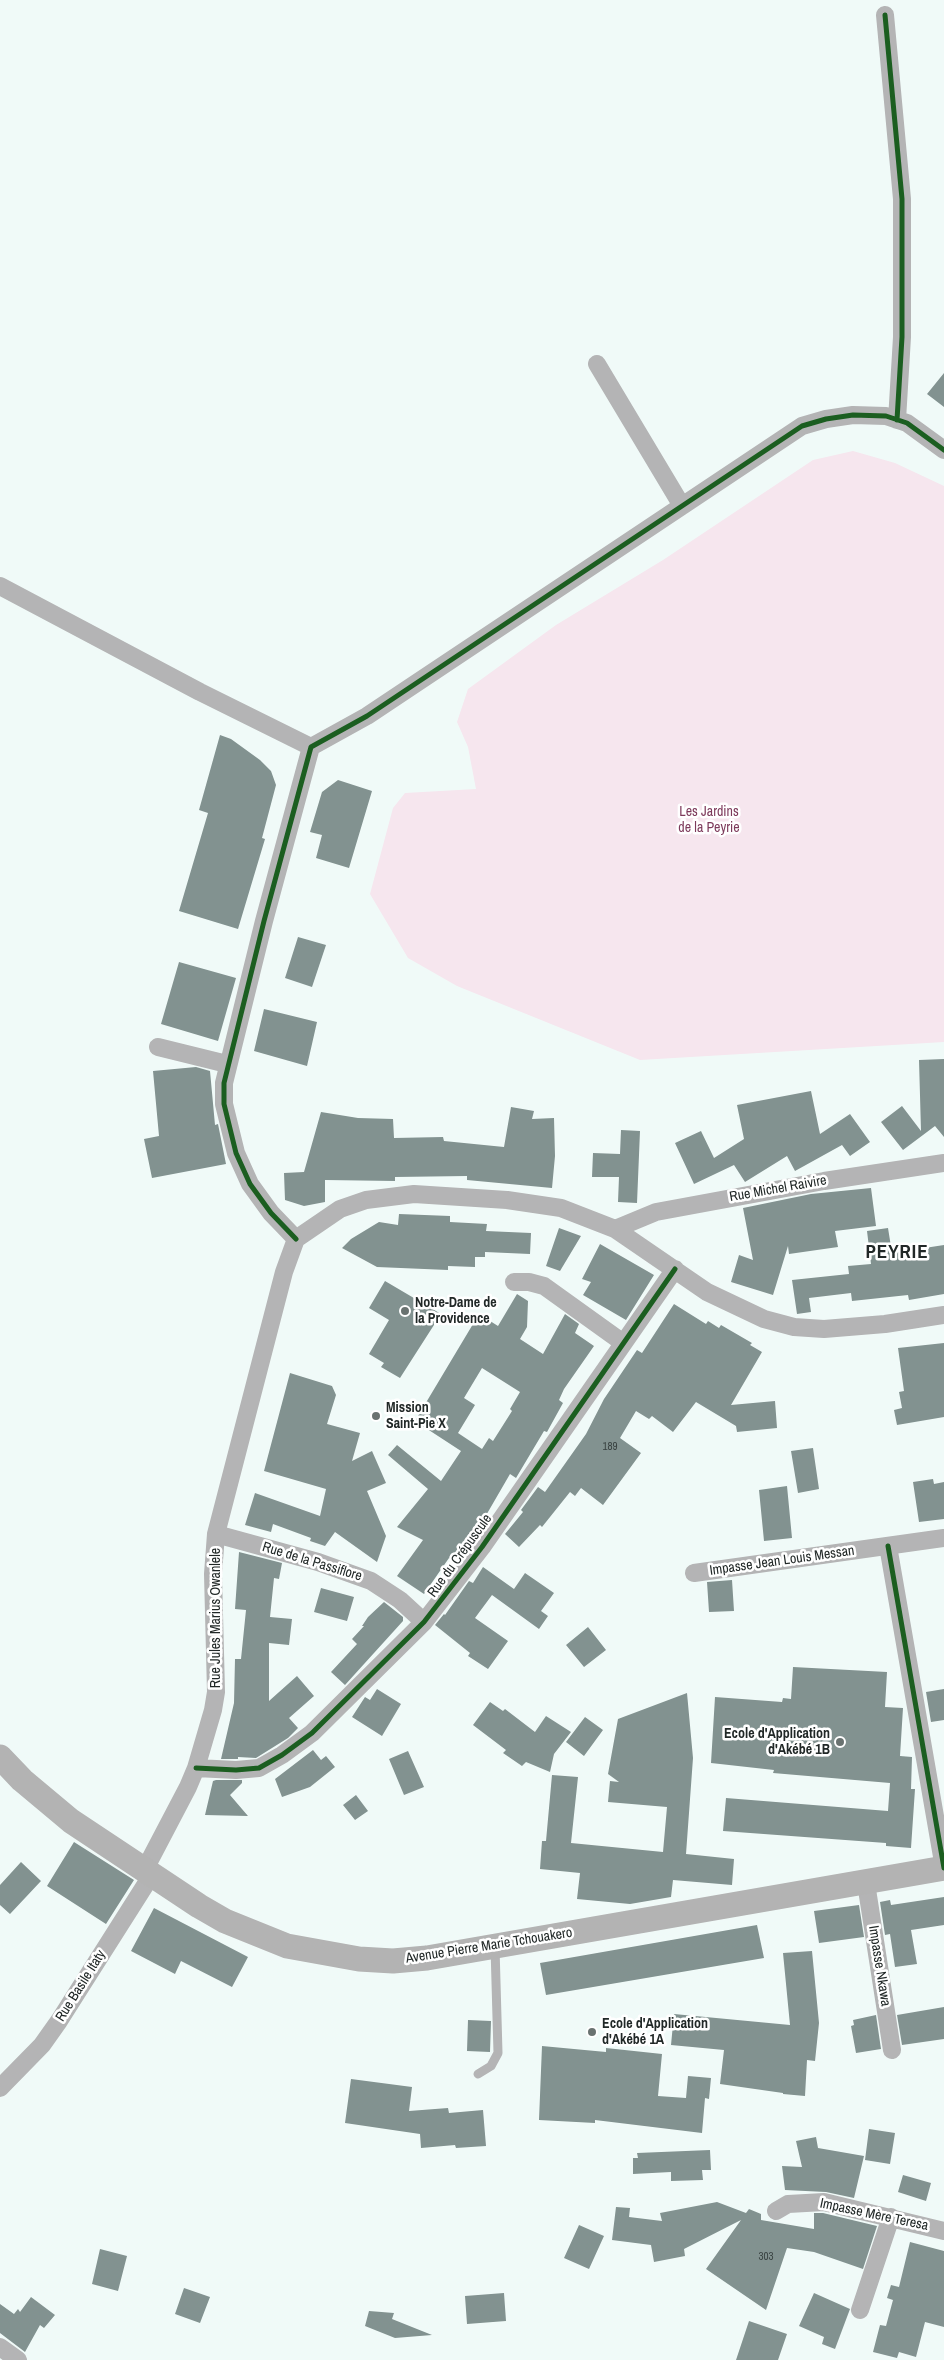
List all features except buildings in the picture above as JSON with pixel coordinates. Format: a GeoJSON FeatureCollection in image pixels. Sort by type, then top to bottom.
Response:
{"type":"FeatureCollection","features":[{"type":"Feature","properties":{"kind":"main road","name":"Avenue Pierre Marie Tchouakero"},"geometry":{"type":"LineString","coordinates":[[0,1757],[47,1802],[148,1874],[225,1920],[287,1946],[322,1953],[393,1961],[427,1958],[944,1868]]}},
{"type":"Feature","properties":{"kind":"street"},"geometry":{"type":"LineString","coordinates":[[885,15],[902,199],[902,337],[897,420]]}},
{"type":"Feature","properties":{"kind":"street"},"geometry":{"type":"LineString","coordinates":[[597,364],[682,506]]}},
{"type":"Feature","properties":{"kind":"street"},"geometry":{"type":"LineString","coordinates":[[944,450],[907,423],[886,416],[853,415],[826,418],[802,426],[367,716],[311,747],[227,1064],[224,1104],[236,1153],[250,1184],[266,1206],[296,1239],[340,1209],[366,1200],[414,1194],[448,1195],[533,1203],[561,1208],[615,1229],[707,1292],[764,1319],[794,1328],[841,1327],[944,1315]]}},
{"type":"Feature","properties":{"kind":"street"},"geometry":{"type":"LineString","coordinates":[[0,586],[200,692],[311,747]]}},
{"type":"Feature","properties":{"kind":"street"},"geometry":{"type":"LineString","coordinates":[[158,1047],[227,1064]]}},
{"type":"Feature","properties":{"kind":"street","name":"Rue Michel Raivire"},"geometry":{"type":"LineString","coordinates":[[615,1229],[656,1212],[675,1208],[824,1181],[944,1163]]}},
{"type":"Feature","properties":{"kind":"street","name":"Rue Jules Marius Owanlele"},"geometry":{"type":"LineString","coordinates":[[148,1874],[196,1768],[214,1710],[216,1692],[213,1574],[216,1534],[284,1272],[296,1239]]}},
{"type":"Feature","properties":{"kind":"street","name":"Rue du Crépuscule"},"geometry":{"type":"LineString","coordinates":[[196,1768],[236,1770],[259,1768],[282,1755],[312,1733],[424,1622],[482,1547],[674,1269]]}},
{"type":"Feature","properties":{"kind":"street"},"geometry":{"type":"LineString","coordinates":[[514,1282],[529,1282],[544,1286],[622,1342]]}},
{"type":"Feature","properties":{"kind":"street","name":"Rue de la Passiflore"},"geometry":{"type":"LineString","coordinates":[[216,1534],[318,1562],[370,1581],[400,1600],[424,1622]]}},
{"type":"Feature","properties":{"kind":"street","name":"Impasse Jean Louis Messan"},"geometry":{"type":"LineString","coordinates":[[694,1572],[944,1538]]}},
{"type":"Feature","properties":{"kind":"street"},"geometry":{"type":"LineString","coordinates":[[888,1546],[944,1868]]}},
{"type":"Feature","properties":{"kind":"street","name":"Rue Basile Itaty"},"geometry":{"type":"LineString","coordinates":[[0,2088],[42,2045],[59,2021],[148,1874]]}},
{"type":"Feature","properties":{"kind":"street","name":"Impasse Nkawa"},"geometry":{"type":"LineString","coordinates":[[866,1883],[892,2050]]}},
{"type":"Feature","properties":{"kind":"street","name":"Impasse Mère Teresa"},"geometry":{"type":"LineString","coordinates":[[776,2211],[788,2204],[824,2202],[944,2231]]}},
{"type":"Feature","properties":{"kind":"street"},"geometry":{"type":"LineString","coordinates":[[860,2310],[891,2217]]}},
{"type":"Feature","properties":{"kind":"street"},"geometry":{"type":"LineString","coordinates":[[0,2347],[18,2360]]}},
{"type":"Feature","properties":{"kind":"lane"},"geometry":{"type":"LineString","coordinates":[[478,2074],[491,2066],[498,2053],[495,1946]]}},
{"type":"Feature","properties":{"kind":"green space","name":"Les Jardins de la Peyrie"},"geometry":{"type":"Polygon","coordinates":[[[853,451],[895,463],[944,486],[944,1042],[640,1060],[457,986],[408,958],[370,894],[393,808],[405,793],[476,789],[468,747],[457,722],[468,689],[556,625],[663,560],[813,460],[853,451]]]}},
{"type":"Feature","properties":{"kind":"cycle path"},"geometry":{"type":"LineString","coordinates":[[885,15],[902,199],[902,337],[897,420]]}},
{"type":"Feature","properties":{"kind":"cycle path"},"geometry":{"type":"LineString","coordinates":[[296,1239],[271,1213],[250,1184],[236,1153],[224,1104],[224,1083],[264,921],[311,747],[367,716],[802,426],[826,419],[853,415],[886,416],[907,423],[944,450]]}},
{"type":"Feature","properties":{"kind":"cycle path"},"geometry":{"type":"LineString","coordinates":[[196,1768],[236,1770],[259,1768],[282,1755],[312,1733],[424,1622],[482,1547],[675,1269]]}},
{"type":"Feature","properties":{"kind":"cycle path"},"geometry":{"type":"LineString","coordinates":[[888,1546],[944,1868]]}},
{"type":"Feature","properties":{"kind":"place","name":"Notre-Dame de la Providence"},"geometry":{"type":"Point","coordinates":[405,1311]}},
{"type":"Feature","properties":{"kind":"place","name":"Mission Saint-Pie X"},"geometry":{"type":"Point","coordinates":[376,1416]}},
{"type":"Feature","properties":{"kind":"place","name":"Ecole d'Application d'Akébé 1B"},"geometry":{"type":"Point","coordinates":[840,1742]}},
{"type":"Feature","properties":{"kind":"place","name":"Ecole d'Application d'Akébé 1A"},"geometry":{"type":"Point","coordinates":[592,2032]}},
{"type":"Feature","properties":{"kind":"district","name":"PEYRIE"},"geometry":{"type":"Point","coordinates":[897,1253]}}]}
